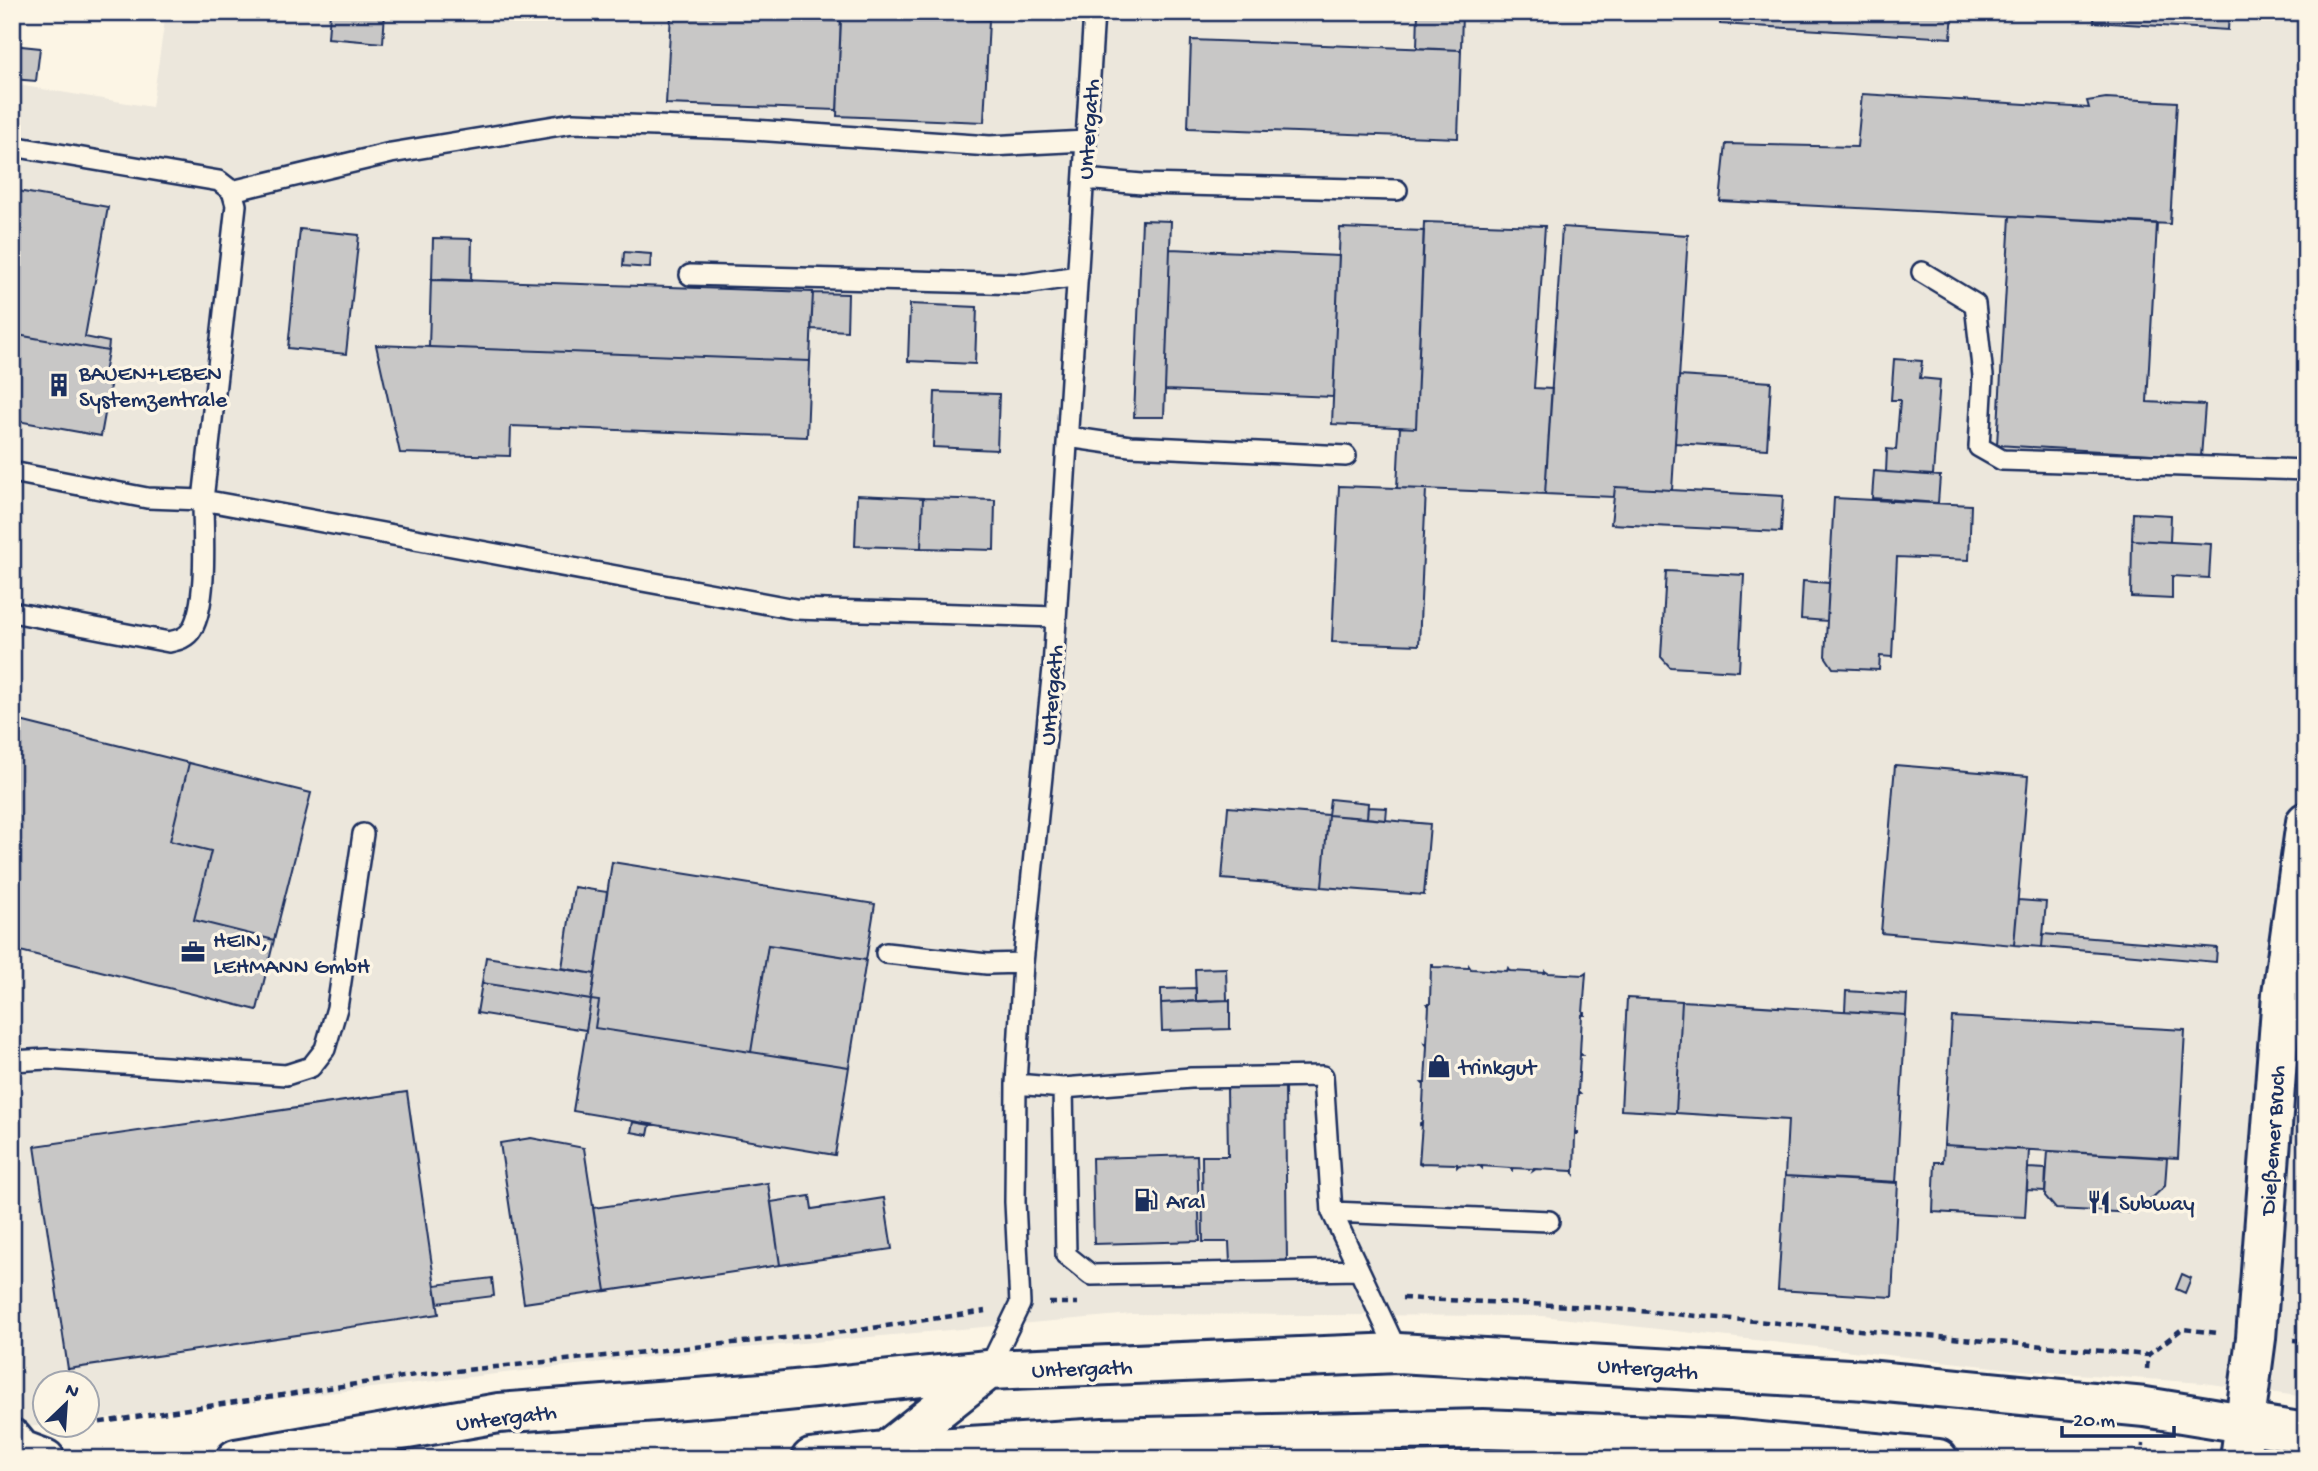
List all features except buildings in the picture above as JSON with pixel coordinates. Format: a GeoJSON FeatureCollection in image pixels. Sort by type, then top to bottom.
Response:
{"type":"FeatureCollection","features":[{"type":"Feature","properties":{"kind":"main road","name":"Dießemer Bruch"},"geometry":{"type":"LineString","coordinates":[[2242,1442],[2256,1338],[2282,994],[2306,822]]}},
{"type":"Feature","properties":{"kind":"main road","name":"Untergath"},"geometry":{"type":"LineString","coordinates":[[236,1459],[499,1413],[776,1392],[988,1370],[1398,1353],[1866,1380],[2145,1407],[2242,1442],[2306,1433]]}},
{"type":"Feature","properties":{"kind":"main road","name":"Untergath"},"geometry":{"type":"LineString","coordinates":[[886,1451],[988,1370]]}},
{"type":"Feature","properties":{"kind":"main road"},"geometry":{"type":"LineString","coordinates":[[811,1459],[886,1451],[1103,1438],[1483,1429],[1728,1439],[1938,1459]]}},
{"type":"Feature","properties":{"kind":"main road"},"geometry":{"type":"LineString","coordinates":[[12,1439],[21,1450],[45,1459]]}},
{"type":"Feature","properties":{"kind":"lane","name":"Untergath"},"geometry":{"type":"LineString","coordinates":[[988,1370],[1020,1304],[1016,1202],[1016,1084],[1023,963],[1052,681],[1094,12]]}},
{"type":"Feature","properties":{"kind":"lane"},"geometry":{"type":"LineString","coordinates":[[232,191],[391,153],[573,123],[738,129],[990,146],[1086,141]]}},
{"type":"Feature","properties":{"kind":"lane"},"geometry":{"type":"LineString","coordinates":[[12,146],[219,181],[232,191],[236,205],[203,500],[202,589],[199,612],[191,631],[181,639],[169,642],[12,612]]}},
{"type":"Feature","properties":{"kind":"lane"},"geometry":{"type":"LineString","coordinates":[[1084,179],[1142,184],[1397,190]]}},
{"type":"Feature","properties":{"kind":"lane"},"geometry":{"type":"LineString","coordinates":[[1922,272],[1975,304],[1983,376],[1979,447],[2002,460],[2306,470]]}},
{"type":"Feature","properties":{"kind":"lane"},"geometry":{"type":"LineString","coordinates":[[690,275],[1025,284],[1078,276]]}},
{"type":"Feature","properties":{"kind":"lane"},"geometry":{"type":"LineString","coordinates":[[1068,437],[1130,446],[1346,456]]}},
{"type":"Feature","properties":{"kind":"lane"},"geometry":{"type":"LineString","coordinates":[[12,472],[147,498],[203,500],[795,609],[1056,617]]}},
{"type":"Feature","properties":{"kind":"lane"},"geometry":{"type":"LineString","coordinates":[[12,1061],[47,1059],[286,1074],[311,1067],[325,1049],[337,1008],[363,834]]}},
{"type":"Feature","properties":{"kind":"lane"},"geometry":{"type":"LineString","coordinates":[[886,953],[987,964],[1023,963]]}},
{"type":"Feature","properties":{"kind":"lane"},"geometry":{"type":"LineString","coordinates":[[1016,1084],[1063,1088],[1191,1078],[1323,1076],[1332,1212],[1398,1353]]}},
{"type":"Feature","properties":{"kind":"lane"},"geometry":{"type":"LineString","coordinates":[[1063,1088],[1066,1255],[1091,1275],[1359,1270]]}},
{"type":"Feature","properties":{"kind":"lane"},"geometry":{"type":"LineString","coordinates":[[1332,1212],[1549,1221]]}},
{"type":"Feature","properties":{"kind":"path"},"geometry":{"type":"LineString","coordinates":[[2142,1459],[2148,1355],[2182,1329],[2256,1338],[2306,1340]]}},
{"type":"Feature","properties":{"kind":"shaded area"},"geometry":{"type":"Polygon","coordinates":[[[166,12],[2306,12],[2306,1397],[2203,1383],[2021,1370],[1543,1316],[1132,1314],[665,1355],[102,1418],[102,1370],[32,1370],[32,1427],[12,1429],[12,84],[152,107],[166,12]]]}},
{"type":"Feature","properties":{"kind":"place","name":"BAUEN+LEBEN Systemzentrale"},"geometry":{"type":"Point","coordinates":[59,385]}},
{"type":"Feature","properties":{"kind":"place","name":"HEIN, LEHMANN GmbH"},"geometry":{"type":"Point","coordinates":[193,952]}},
{"type":"Feature","properties":{"kind":"place","name":"trinkgut"},"geometry":{"type":"Point","coordinates":[1439,1066]}},
{"type":"Feature","properties":{"kind":"place","name":"Aral"},"geometry":{"type":"Point","coordinates":[1146,1200]}},
{"type":"Feature","properties":{"kind":"place","name":"Subway"},"geometry":{"type":"Point","coordinates":[2099,1202]}}]}
